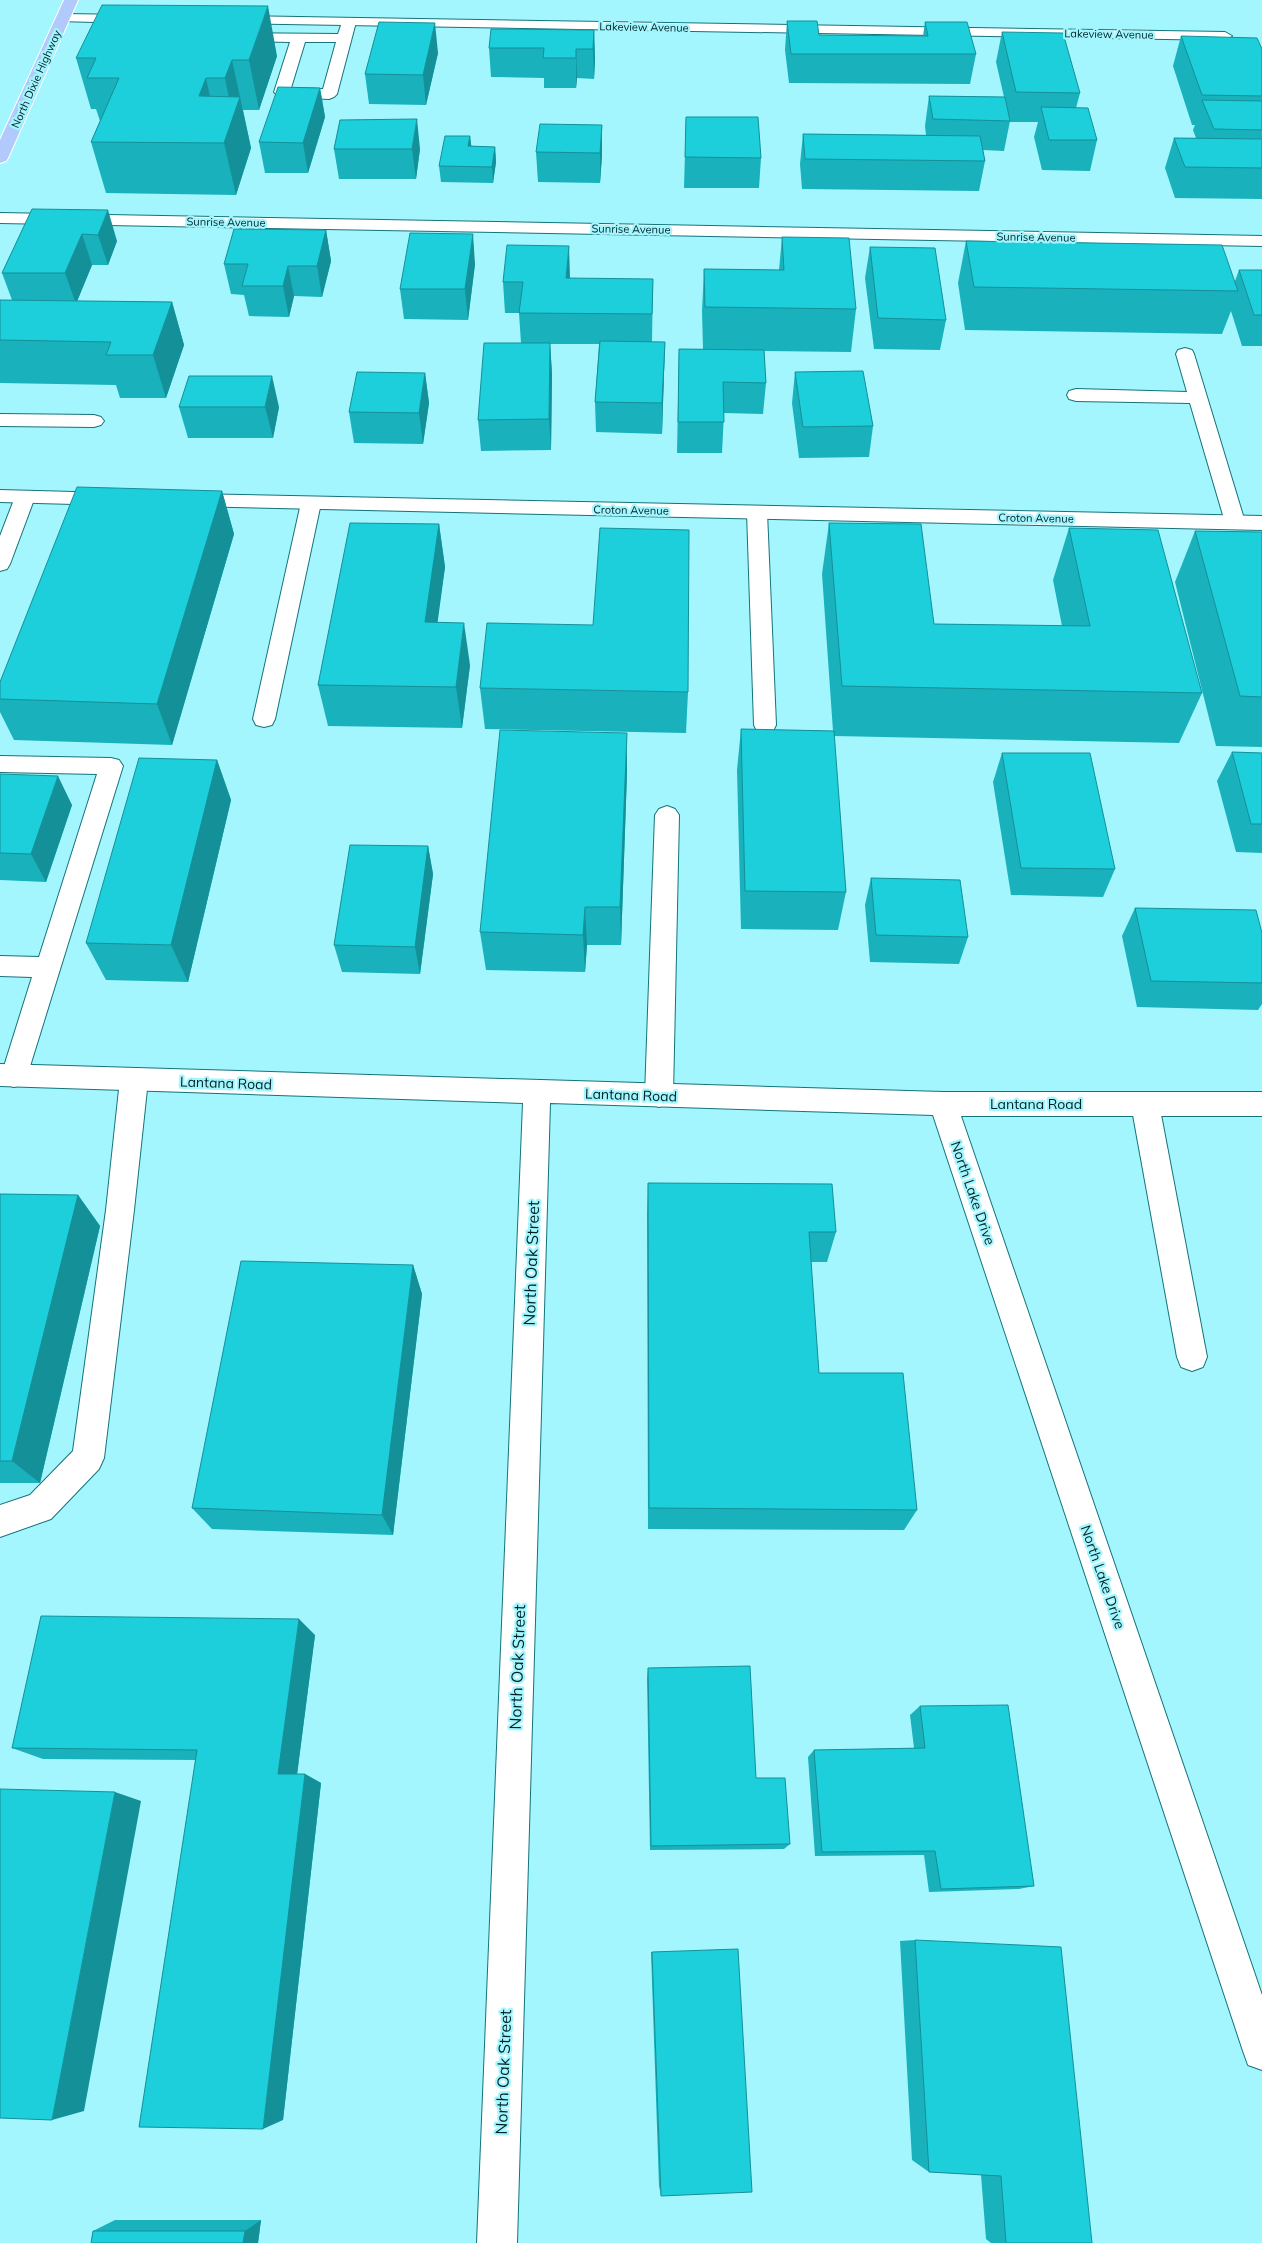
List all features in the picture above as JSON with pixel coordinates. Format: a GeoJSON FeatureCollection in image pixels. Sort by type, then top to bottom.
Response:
{"type":"FeatureCollection","features":[{"type":"Feature","properties":{"kind":"main road","name":"North Dixie Highway"},"geometry":{"type":"LineString","coordinates":[[0,158],[71,0]]}},
{"type":"Feature","properties":{"kind":"street"},"geometry":{"type":"LineString","coordinates":[[64,18],[142,22]]}},
{"type":"Feature","properties":{"kind":"street","name":"Lakeview Avenue"},"geometry":{"type":"LineString","coordinates":[[214,20],[1225,36]]}},
{"type":"Feature","properties":{"kind":"street"},"geometry":{"type":"LineString","coordinates":[[299,38],[282,92],[329,94],[349,22]]}},
{"type":"Feature","properties":{"kind":"street"},"geometry":{"type":"LineString","coordinates":[[222,36],[344,38]]}},
{"type":"Feature","properties":{"kind":"street","name":"Sunrise Avenue"},"geometry":{"type":"LineString","coordinates":[[0,218],[1262,241]]}},
{"type":"Feature","properties":{"kind":"street"},"geometry":{"type":"LineString","coordinates":[[1185,354],[1236,522]]}},
{"type":"Feature","properties":{"kind":"street"},"geometry":{"type":"LineString","coordinates":[[1076,395],[1198,398]]}},
{"type":"Feature","properties":{"kind":"street"},"geometry":{"type":"LineString","coordinates":[[0,420],[94,421]]}},
{"type":"Feature","properties":{"kind":"street"},"geometry":{"type":"LineString","coordinates":[[0,496],[133,499]]}},
{"type":"Feature","properties":{"kind":"street"},"geometry":{"type":"LineString","coordinates":[[0,564],[25,497]]}},
{"type":"Feature","properties":{"kind":"street","name":"Croton Avenue"},"geometry":{"type":"LineString","coordinates":[[173,500],[1262,523]]}},
{"type":"Feature","properties":{"kind":"street"},"geometry":{"type":"LineString","coordinates":[[264,719],[311,503]]}},
{"type":"Feature","properties":{"kind":"street"},"geometry":{"type":"LineString","coordinates":[[758,512],[765,725]]}},
{"type":"Feature","properties":{"kind":"street"},"geometry":{"type":"LineString","coordinates":[[0,764],[111,766],[48,967],[7,1076]]}},
{"type":"Feature","properties":{"kind":"street"},"geometry":{"type":"LineString","coordinates":[[659,1095],[667,815]]}},
{"type":"Feature","properties":{"kind":"street"},"geometry":{"type":"LineString","coordinates":[[0,966],[48,967]]}},
{"type":"Feature","properties":{"kind":"street","name":"Lantana Road"},"geometry":{"type":"LineString","coordinates":[[7,1076],[943,1104],[1262,1104]]}},
{"type":"Feature","properties":{"kind":"street"},"geometry":{"type":"LineString","coordinates":[[0,1521],[40,1508],[88,1458],[120,1210],[134,1080]]}},
{"type":"Feature","properties":{"kind":"street","name":"North Oak Street"},"geometry":{"type":"LineString","coordinates":[[497,2243],[537,1092]]}},
{"type":"Feature","properties":{"kind":"street","name":"North Lake Drive"},"geometry":{"type":"LineString","coordinates":[[943,1104],[1262,2050]]}},
{"type":"Feature","properties":{"kind":"street"},"geometry":{"type":"LineString","coordinates":[[1144,1104],[1192,1357]]}},
{"type":"Feature","properties":{"kind":"building"},"geometry":{"type":"Polygon","coordinates":[[[102,5],[268,6],[249,60],[232,60],[225,78],[206,78],[199,96],[240,97],[224,143],[91,142],[119,78],[87,78],[96,58],[76,58],[102,5]]]}},
{"type":"Feature","properties":{"kind":"building"},"geometry":{"type":"Polygon","coordinates":[[[787,21],[817,21],[819,35],[928,36],[925,22],[967,22],[976,54],[791,54],[787,21]]]}},
{"type":"Feature","properties":{"kind":"building"},"geometry":{"type":"Polygon","coordinates":[[[379,22],[435,23],[423,75],[365,74],[379,22]]]}},
{"type":"Feature","properties":{"kind":"building"},"geometry":{"type":"Polygon","coordinates":[[[491,29],[594,30],[593,49],[576,49],[576,58],[543,58],[544,48],[489,48],[491,29]]]}},
{"type":"Feature","properties":{"kind":"building"},"geometry":{"type":"Polygon","coordinates":[[[1002,32],[1063,33],[1080,93],[1016,92],[1002,32]]]}},
{"type":"Feature","properties":{"kind":"building"},"geometry":{"type":"Polygon","coordinates":[[[1181,36],[1257,38],[1262,49],[1262,96],[1202,95],[1181,36]]]}},
{"type":"Feature","properties":{"kind":"building"},"geometry":{"type":"Polygon","coordinates":[[[278,87],[320,88],[303,143],[259,142],[278,87]]]}},
{"type":"Feature","properties":{"kind":"building"},"geometry":{"type":"Polygon","coordinates":[[[929,96],[1005,97],[1010,121],[933,119],[929,96]]]}},
{"type":"Feature","properties":{"kind":"building"},"geometry":{"type":"Polygon","coordinates":[[[1202,100],[1262,101],[1262,130],[1214,129],[1202,100]]]}},
{"type":"Feature","properties":{"kind":"building"},"geometry":{"type":"Polygon","coordinates":[[[1041,107],[1088,108],[1097,140],[1049,140],[1041,107]]]}},
{"type":"Feature","properties":{"kind":"building"},"geometry":{"type":"Polygon","coordinates":[[[686,117],[758,117],[761,158],[685,157],[686,117]]]}},
{"type":"Feature","properties":{"kind":"building"},"geometry":{"type":"Polygon","coordinates":[[[417,119],[412,149],[334,149],[340,120],[417,119]]]}},
{"type":"Feature","properties":{"kind":"building"},"geometry":{"type":"Polygon","coordinates":[[[540,124],[602,125],[600,153],[536,152],[540,124]]]}},
{"type":"Feature","properties":{"kind":"building"},"geometry":{"type":"Polygon","coordinates":[[[803,134],[980,136],[985,161],[805,159],[803,134]]]}},
{"type":"Feature","properties":{"kind":"building"},"geometry":{"type":"Polygon","coordinates":[[[445,136],[470,136],[468,146],[495,147],[492,167],[439,166],[445,136]]]}},
{"type":"Feature","properties":{"kind":"building"},"geometry":{"type":"Polygon","coordinates":[[[1174,138],[1262,139],[1262,168],[1185,167],[1174,138]]]}},
{"type":"Feature","properties":{"kind":"building"},"geometry":{"type":"Polygon","coordinates":[[[32,209],[108,210],[98,235],[82,234],[65,273],[2,273],[32,209]]]}},
{"type":"Feature","properties":{"kind":"building"},"geometry":{"type":"Polygon","coordinates":[[[234,229],[326,230],[317,266],[288,266],[283,286],[242,286],[248,264],[224,264],[234,229]]]}},
{"type":"Feature","properties":{"kind":"building"},"geometry":{"type":"Polygon","coordinates":[[[410,233],[473,234],[465,289],[400,289],[410,233]]]}},
{"type":"Feature","properties":{"kind":"building"},"geometry":{"type":"Polygon","coordinates":[[[782,237],[849,238],[856,309],[705,307],[704,269],[784,270],[782,237]]]}},
{"type":"Feature","properties":{"kind":"building"},"geometry":{"type":"Polygon","coordinates":[[[966,241],[1222,245],[1238,291],[974,287],[966,241]]]}},
{"type":"Feature","properties":{"kind":"building"},"geometry":{"type":"Polygon","coordinates":[[[507,245],[569,246],[566,278],[653,279],[652,314],[519,313],[523,282],[503,282],[507,245]]]}},
{"type":"Feature","properties":{"kind":"building"},"geometry":{"type":"Polygon","coordinates":[[[870,247],[935,248],[946,320],[878,318],[870,247]]]}},
{"type":"Feature","properties":{"kind":"building"},"geometry":{"type":"Polygon","coordinates":[[[1239,270],[1262,270],[1262,315],[1254,315],[1239,270]]]}},
{"type":"Feature","properties":{"kind":"building"},"geometry":{"type":"Polygon","coordinates":[[[0,300],[172,302],[153,355],[106,355],[111,342],[0,340],[0,300]]]}},
{"type":"Feature","properties":{"kind":"building"},"geometry":{"type":"Polygon","coordinates":[[[600,341],[665,342],[662,403],[595,402],[600,341]]]}},
{"type":"Feature","properties":{"kind":"building"},"geometry":{"type":"Polygon","coordinates":[[[484,343],[550,343],[549,419],[478,420],[484,343]]]}},
{"type":"Feature","properties":{"kind":"building"},"geometry":{"type":"Polygon","coordinates":[[[679,349],[764,350],[766,383],[723,382],[724,422],[678,422],[679,349]]]}},
{"type":"Feature","properties":{"kind":"building"},"geometry":{"type":"Polygon","coordinates":[[[863,371],[873,426],[803,427],[795,372],[863,371]]]}},
{"type":"Feature","properties":{"kind":"building"},"geometry":{"type":"Polygon","coordinates":[[[357,372],[425,373],[419,413],[349,412],[357,372]]]}},
{"type":"Feature","properties":{"kind":"building"},"geometry":{"type":"Polygon","coordinates":[[[189,376],[272,376],[265,407],[179,407],[189,376]]]}},
{"type":"Feature","properties":{"kind":"building"},"geometry":{"type":"Polygon","coordinates":[[[77,487],[222,491],[157,704],[0,699],[0,682],[77,487]]]}},
{"type":"Feature","properties":{"kind":"building"},"geometry":{"type":"Polygon","coordinates":[[[350,523],[439,524],[425,622],[464,623],[456,687],[318,685],[350,523]]]}},
{"type":"Feature","properties":{"kind":"building"},"geometry":{"type":"Polygon","coordinates":[[[829,523],[921,524],[934,624],[1090,626],[1069,528],[1158,530],[1202,693],[842,686],[829,523]]]}},
{"type":"Feature","properties":{"kind":"building"},"geometry":{"type":"Polygon","coordinates":[[[600,528],[689,530],[688,692],[480,688],[487,623],[593,625],[600,528]]]}},
{"type":"Feature","properties":{"kind":"building"},"geometry":{"type":"Polygon","coordinates":[[[1195,531],[1262,532],[1262,697],[1240,696],[1195,531]]]}},
{"type":"Feature","properties":{"kind":"building"},"geometry":{"type":"Polygon","coordinates":[[[741,729],[834,731],[846,892],[745,891],[741,729]]]}},
{"type":"Feature","properties":{"kind":"building"},"geometry":{"type":"Polygon","coordinates":[[[500,730],[627,733],[620,907],[585,907],[583,935],[480,932],[500,730]]]}},
{"type":"Feature","properties":{"kind":"building"},"geometry":{"type":"Polygon","coordinates":[[[1232,752],[1262,753],[1262,824],[1251,824],[1232,752]]]}},
{"type":"Feature","properties":{"kind":"building"},"geometry":{"type":"Polygon","coordinates":[[[1002,753],[1090,753],[1115,869],[1021,868],[1002,753]]]}},
{"type":"Feature","properties":{"kind":"building"},"geometry":{"type":"Polygon","coordinates":[[[139,758],[217,760],[171,945],[86,943],[139,758]]]}},
{"type":"Feature","properties":{"kind":"building"},"geometry":{"type":"Polygon","coordinates":[[[0,774],[58,776],[31,854],[0,853],[0,774]]]}},
{"type":"Feature","properties":{"kind":"building"},"geometry":{"type":"Polygon","coordinates":[[[350,845],[428,846],[415,947],[334,945],[350,845]]]}},
{"type":"Feature","properties":{"kind":"building"},"geometry":{"type":"Polygon","coordinates":[[[871,878],[960,880],[968,937],[876,935],[871,878]]]}},
{"type":"Feature","properties":{"kind":"building"},"geometry":{"type":"Polygon","coordinates":[[[1135,908],[1256,910],[1262,933],[1262,983],[1151,981],[1135,908]]]}},
{"type":"Feature","properties":{"kind":"building"},"geometry":{"type":"Polygon","coordinates":[[[648,1183],[832,1184],[836,1232],[809,1232],[819,1373],[903,1373],[917,1510],[649,1508],[648,1183]]]}},
{"type":"Feature","properties":{"kind":"building"},"geometry":{"type":"Polygon","coordinates":[[[0,1194],[78,1195],[12,1461],[0,1461],[0,1194]]]}},
{"type":"Feature","properties":{"kind":"building"},"geometry":{"type":"Polygon","coordinates":[[[241,1261],[413,1265],[382,1515],[192,1508],[241,1261]]]}},
{"type":"Feature","properties":{"kind":"building"},"geometry":{"type":"Polygon","coordinates":[[[41,1616],[299,1619],[278,1774],[305,1774],[263,2129],[139,2127],[197,1750],[12,1748],[41,1616]]]}},
{"type":"Feature","properties":{"kind":"building"},"geometry":{"type":"Polygon","coordinates":[[[750,1666],[756,1778],[785,1778],[790,1844],[651,1846],[648,1668],[750,1666]]]}},
{"type":"Feature","properties":{"kind":"building"},"geometry":{"type":"Polygon","coordinates":[[[1008,1705],[1034,1886],[941,1889],[935,1851],[822,1852],[814,1750],[925,1748],[920,1706],[1008,1705]]]}},
{"type":"Feature","properties":{"kind":"building"},"geometry":{"type":"Polygon","coordinates":[[[0,1789],[115,1792],[52,2120],[0,2118],[0,1789]]]}},
{"type":"Feature","properties":{"kind":"building"},"geometry":{"type":"Polygon","coordinates":[[[915,1940],[1061,1947],[1092,2243],[1006,2243],[1001,2176],[929,2172],[915,1940]]]}},
{"type":"Feature","properties":{"kind":"building"},"geometry":{"type":"Polygon","coordinates":[[[738,1949],[752,2192],[661,2196],[652,1952],[738,1949]]]}},
{"type":"Feature","properties":{"kind":"building"},"geometry":{"type":"Polygon","coordinates":[[[93,2231],[245,2231],[243,2243],[91,2243],[93,2231]]]}}]}
